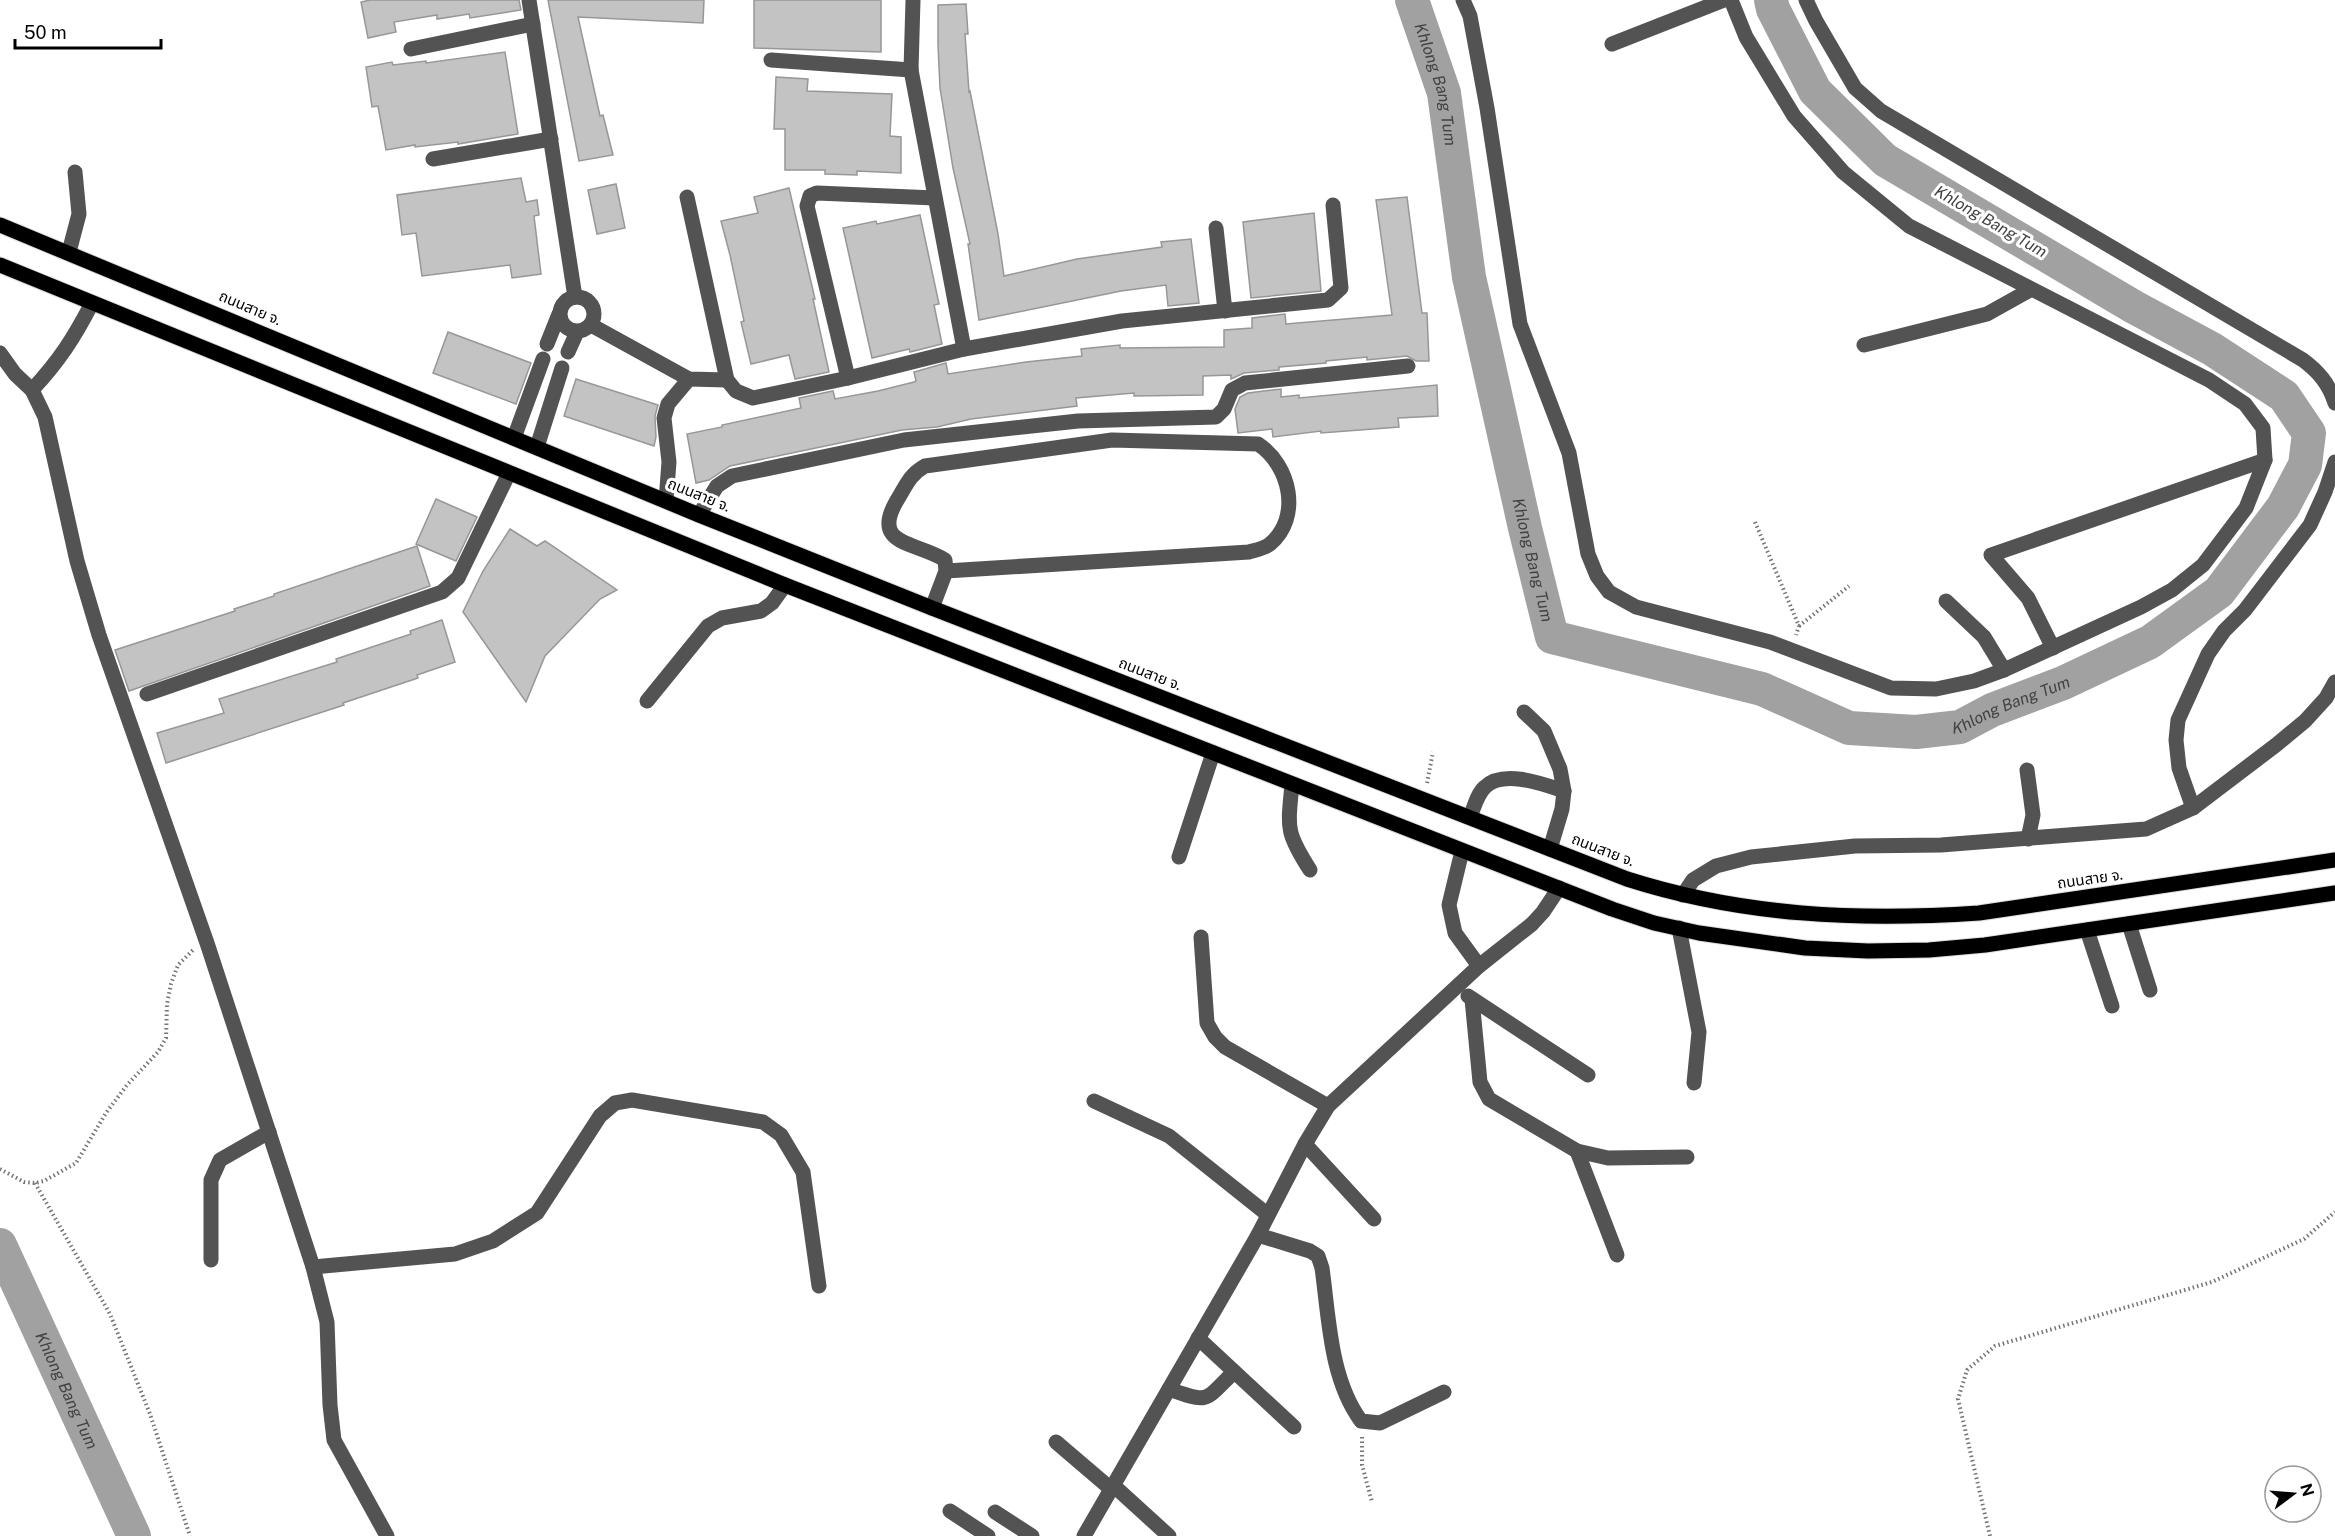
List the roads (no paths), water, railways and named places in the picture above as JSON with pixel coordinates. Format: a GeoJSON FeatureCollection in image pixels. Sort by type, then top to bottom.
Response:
{"type":"FeatureCollection","features":[{"type":"Feature","properties":{"kind":"main road","name":"ถนนสาย จ."},"geometry":{"type":"LineString","coordinates":[[0,225],[699,515],[932,608],[1627,879],[1683,895],[1755,910],[1798,914],[1928,917],[1979,913],[2335,860]]}},
{"type":"Feature","properties":{"kind":"main road"},"geometry":{"type":"LineString","coordinates":[[0,265],[785,585],[1612,909],[1679,928],[1748,941],[1868,951],[1929,950],[1985,945],[2335,893]]}},
{"type":"Feature","properties":{"kind":"street"},"geometry":{"type":"LineString","coordinates":[[529,0],[575,297]]}},
{"type":"Feature","properties":{"kind":"street"},"geometry":{"type":"LineString","coordinates":[[913,0],[911,70],[964,349]]}},
{"type":"Feature","properties":{"kind":"street"},"geometry":{"type":"LineString","coordinates":[[1463,0],[1470,16],[1487,108],[1520,324],[1569,453],[1587,554],[1597,576],[1609,592],[1636,607],[1770,642],[1891,688],[1936,689],[1974,681],[2004,670],[2142,607],[2172,590],[2203,565],[2246,508],[2265,460],[2263,428],[2245,404],[2208,380],[1909,226],[1843,172],[1794,116],[1746,36],[1731,0]]}},
{"type":"Feature","properties":{"kind":"street"},"geometry":{"type":"LineString","coordinates":[[1612,44],[1724,0]]}},
{"type":"Feature","properties":{"kind":"street"},"geometry":{"type":"LineString","coordinates":[[1806,0],[1826,40],[1855,88],[1881,111],[2303,360],[2317,371],[2328,386],[2335,403]]}},
{"type":"Feature","properties":{"kind":"street"},"geometry":{"type":"LineString","coordinates":[[411,49],[533,24]]}},
{"type":"Feature","properties":{"kind":"street"},"geometry":{"type":"LineString","coordinates":[[771,60],[911,70]]}},
{"type":"Feature","properties":{"kind":"street"},"geometry":{"type":"LineString","coordinates":[[433,159],[551,139]]}},
{"type":"Feature","properties":{"kind":"street"},"geometry":{"type":"LineString","coordinates":[[69,252],[79,214],[75,172]]}},
{"type":"Feature","properties":{"kind":"street"},"geometry":{"type":"LineString","coordinates":[[848,378],[807,206],[810,196],[817,193],[935,198]]}},
{"type":"Feature","properties":{"kind":"street"},"geometry":{"type":"LineString","coordinates":[[687,197],[727,380],[736,391],[753,398],[848,378],[964,349],[1122,321],[1328,300],[1333,298],[1341,288],[1333,205]]}},
{"type":"Feature","properties":{"kind":"street"},"geometry":{"type":"LineString","coordinates":[[1216,228],[1225,311]]}},
{"type":"Feature","properties":{"kind":"street"},"geometry":{"type":"LineString","coordinates":[[1864,345],[1986,314],[2030,290]]}},
{"type":"Feature","properties":{"kind":"street"},"geometry":{"type":"LineString","coordinates":[[514,438],[564,302],[575,297],[583,298],[590,303],[594,318],[584,328],[568,352]]}},
{"type":"Feature","properties":{"kind":"street"},"geometry":{"type":"LineString","coordinates":[[32,390],[73,340],[92,303]]}},
{"type":"Feature","properties":{"kind":"street"},"geometry":{"type":"LineString","coordinates":[[559,315],[568,330],[584,328],[689,379],[727,380]]}},
{"type":"Feature","properties":{"kind":"street"},"geometry":{"type":"LineString","coordinates":[[0,353],[15,374],[32,390],[45,417],[77,561],[99,635],[207,943],[313,1267],[327,1322],[330,1405],[334,1440],[387,1536]]}},
{"type":"Feature","properties":{"kind":"street"},"geometry":{"type":"LineString","coordinates":[[699,515],[717,486],[732,476],[904,440],[1078,421],[1216,417],[1224,409],[1232,390],[1245,383],[1408,366]]}},
{"type":"Feature","properties":{"kind":"street"},"geometry":{"type":"LineString","coordinates":[[537,447],[562,368]]}},
{"type":"Feature","properties":{"kind":"street"},"geometry":{"type":"LineString","coordinates":[[666,501],[669,462],[664,418],[669,404],[689,379]]}},
{"type":"Feature","properties":{"kind":"street"},"geometry":{"type":"LineString","coordinates":[[932,608],[946,571],[945,560],[893,537],[888,527],[888,516],[913,473],[925,465],[1112,440],[1258,444],[1268,451],[1290,492],[1289,513],[1278,535],[1268,546],[1249,552],[946,571]]}},
{"type":"Feature","properties":{"kind":"street"},"geometry":{"type":"LineString","coordinates":[[2053,648],[2028,598],[1991,555],[2265,460]]}},
{"type":"Feature","properties":{"kind":"street"},"geometry":{"type":"LineString","coordinates":[[2193,808],[2179,768],[2176,740],[2178,720],[2208,654],[2310,525],[2335,462]]}},
{"type":"Feature","properties":{"kind":"street"},"geometry":{"type":"LineString","coordinates":[[147,694],[442,592],[458,578],[509,473]]}},
{"type":"Feature","properties":{"kind":"street"},"geometry":{"type":"LineString","coordinates":[[647,701],[708,626],[722,618],[761,611],[772,603],[785,585]]}},
{"type":"Feature","properties":{"kind":"street"},"geometry":{"type":"LineString","coordinates":[[1946,601],[1984,637],[2004,670]]}},
{"type":"Feature","properties":{"kind":"street"},"geometry":{"type":"LineString","coordinates":[[1683,895],[1693,880],[1716,866],[1751,857],[1855,846],[1941,845],[2146,829],[2193,808],[2305,721],[2326,698],[2335,682]]}},
{"type":"Feature","properties":{"kind":"street"},"geometry":{"type":"LineString","coordinates":[[1524,712],[1544,731],[1560,769],[1564,791],[1562,809],[1550,849]]}},
{"type":"Feature","properties":{"kind":"street"},"geometry":{"type":"LineString","coordinates":[[1179,857],[1213,753]]}},
{"type":"Feature","properties":{"kind":"street"},"geometry":{"type":"LineString","coordinates":[[2027,770],[2033,815],[2028,839]]}},
{"type":"Feature","properties":{"kind":"street"},"geometry":{"type":"LineString","coordinates":[[1470,817],[1482,789],[1490,783],[1502,780],[1534,780],[1564,791]]}},
{"type":"Feature","properties":{"kind":"street"},"geometry":{"type":"LineString","coordinates":[[1292,784],[1288,825],[1292,843],[1310,870]]}},
{"type":"Feature","properties":{"kind":"street"},"geometry":{"type":"LineString","coordinates":[[1462,851],[1449,905],[1455,933],[1479,966]]}},
{"type":"Feature","properties":{"kind":"street"},"geometry":{"type":"LineString","coordinates":[[1084,1536],[1258,1235],[1305,1143],[1328,1106],[1455,987],[1532,924],[1559,888]]}},
{"type":"Feature","properties":{"kind":"street"},"geometry":{"type":"LineString","coordinates":[[2129,924],[2150,990]]}},
{"type":"Feature","properties":{"kind":"street"},"geometry":{"type":"LineString","coordinates":[[1679,928],[1699,1032],[1694,1083]]}},
{"type":"Feature","properties":{"kind":"street"},"geometry":{"type":"LineString","coordinates":[[2087,930],[2112,1006]]}},
{"type":"Feature","properties":{"kind":"street"},"geometry":{"type":"LineString","coordinates":[[1201,937],[1207,1023],[1215,1037],[1225,1047],[1328,1106]]}},
{"type":"Feature","properties":{"kind":"street"},"geometry":{"type":"LineString","coordinates":[[1455,987],[1588,1075]]}},
{"type":"Feature","properties":{"kind":"street"},"geometry":{"type":"LineString","coordinates":[[1472,999],[1480,1082],[1489,1099],[1577,1151],[1608,1158],[1687,1157]]}},
{"type":"Feature","properties":{"kind":"street"},"geometry":{"type":"LineString","coordinates":[[313,1267],[455,1254],[493,1241],[537,1213],[600,1116],[615,1103],[632,1100],[763,1122],[781,1135],[803,1172],[819,1286]]}},
{"type":"Feature","properties":{"kind":"street"},"geometry":{"type":"LineString","coordinates":[[1094,1101],[1169,1136],[1268,1215]]}},
{"type":"Feature","properties":{"kind":"street"},"geometry":{"type":"LineString","coordinates":[[211,1260],[212,1180],[220,1160],[269,1132]]}},
{"type":"Feature","properties":{"kind":"street"},"geometry":{"type":"LineString","coordinates":[[1305,1143],[1374,1219]]}},
{"type":"Feature","properties":{"kind":"street"},"geometry":{"type":"LineString","coordinates":[[1577,1151],[1617,1255]]}},
{"type":"Feature","properties":{"kind":"street"},"geometry":{"type":"LineString","coordinates":[[1258,1235],[1310,1251],[1317,1256],[1322,1268],[1336,1361],[1351,1407],[1361,1421],[1380,1423],[1444,1392]]}},
{"type":"Feature","properties":{"kind":"street"},"geometry":{"type":"LineString","coordinates":[[1198,1338],[1294,1427]]}},
{"type":"Feature","properties":{"kind":"street"},"geometry":{"type":"LineString","coordinates":[[1169,1389],[1198,1400],[1209,1396],[1234,1372]]}},
{"type":"Feature","properties":{"kind":"street"},"geometry":{"type":"LineString","coordinates":[[1056,1442],[1169,1536]]}},
{"type":"Feature","properties":{"kind":"street"},"geometry":{"type":"LineString","coordinates":[[950,1511],[988,1536]]}},
{"type":"Feature","properties":{"kind":"street"},"geometry":{"type":"LineString","coordinates":[[995,1512],[1032,1536]]}},
{"type":"Feature","properties":{"kind":"waterway","name":"Khlong Bang Tum"},"geometry":{"type":"LineString","coordinates":[[1412,0],[1444,93],[1469,277],[1525,528],[1552,637],[1762,689],[1849,728],[1916,732],[1960,727],[1992,710],[2063,683],[2150,642],[2219,592],[2283,507],[2305,465],[2309,433],[2284,396],[2212,349],[2134,307],[1885,160],[1815,91],[1773,9],[1771,0]]}},
{"type":"Feature","properties":{"kind":"waterway","name":"Khlong Bang Tum"},"geometry":{"type":"LineString","coordinates":[[0,1245],[134,1536]]}}]}
